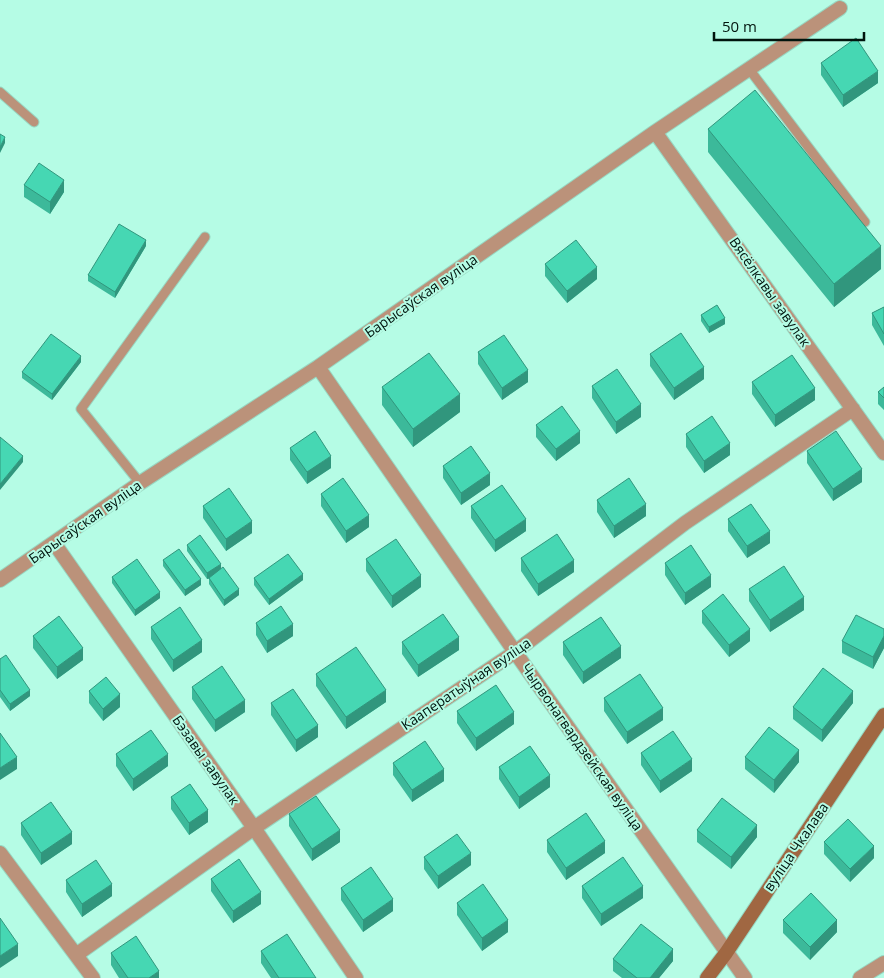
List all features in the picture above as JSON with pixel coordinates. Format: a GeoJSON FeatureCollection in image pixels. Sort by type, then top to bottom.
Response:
{"type":"FeatureCollection","features":[{"type":"Feature","properties":{"kind":"main road","name":"вуліца Чкалава"},"geometry":{"type":"LineString","coordinates":[[706,978],[726,953],[884,715]]}},
{"type":"Feature","properties":{"kind":"street","name":"Барысаўская вуліца"},"geometry":{"type":"LineString","coordinates":[[0,580],[140,483],[318,367],[840,4]]}},
{"type":"Feature","properties":{"kind":"street","name":"Вясёлкавы завулак"},"geometry":{"type":"LineString","coordinates":[[655,132],[884,453]]}},
{"type":"Feature","properties":{"kind":"street","name":"Чырвонагвардзейская вуліца"},"geometry":{"type":"LineString","coordinates":[[318,367],[515,652],[745,978]]}},
{"type":"Feature","properties":{"kind":"street","name":"Кааператыўная вуліца"},"geometry":{"type":"LineString","coordinates":[[76,955],[254,828],[515,652],[684,522],[853,409]]}},
{"type":"Feature","properties":{"kind":"street","name":"Бэзавы завулак"},"geometry":{"type":"LineString","coordinates":[[54,543],[254,828],[356,978]]}},
{"type":"Feature","properties":{"kind":"street"},"geometry":{"type":"LineString","coordinates":[[0,853],[93,978]]}},
{"type":"Feature","properties":{"kind":"street"},"geometry":{"type":"LineString","coordinates":[[860,978],[884,962]]}},
{"type":"Feature","properties":{"kind":"lane"},"geometry":{"type":"LineString","coordinates":[[749,69],[865,222]]}},
{"type":"Feature","properties":{"kind":"lane"},"geometry":{"type":"LineString","coordinates":[[0,92],[34,122]]}},
{"type":"Feature","properties":{"kind":"lane"},"geometry":{"type":"LineString","coordinates":[[140,483],[81,409],[205,237]]}},
{"type":"Feature","properties":{"kind":"building"},"geometry":{"type":"Polygon","coordinates":[[[856,38],[878,71],[843,95],[821,63],[856,38]]]}},
{"type":"Feature","properties":{"kind":"building"},"geometry":{"type":"Polygon","coordinates":[[[755,90],[881,246],[834,284],[708,129],[755,90]]]}},
{"type":"Feature","properties":{"kind":"building"},"geometry":{"type":"Polygon","coordinates":[[[0,134],[5,137],[0,147],[0,134]]]}},
{"type":"Feature","properties":{"kind":"building"},"geometry":{"type":"Polygon","coordinates":[[[39,163],[64,180],[50,202],[24,185],[39,163]]]}},
{"type":"Feature","properties":{"kind":"building"},"geometry":{"type":"Polygon","coordinates":[[[119,224],[146,240],[115,292],[88,275],[119,224]]]}},
{"type":"Feature","properties":{"kind":"building"},"geometry":{"type":"Polygon","coordinates":[[[576,240],[597,267],[567,291],[545,264],[576,240]]]}},
{"type":"Feature","properties":{"kind":"building"},"geometry":{"type":"Polygon","coordinates":[[[717,305],[725,318],[709,327],[701,315],[717,305]]]}},
{"type":"Feature","properties":{"kind":"building"},"geometry":{"type":"Polygon","coordinates":[[[884,307],[884,334],[872,313],[884,307]]]}},
{"type":"Feature","properties":{"kind":"building"},"geometry":{"type":"Polygon","coordinates":[[[681,333],[704,367],[674,388],[650,354],[681,333]]]}},
{"type":"Feature","properties":{"kind":"building"},"geometry":{"type":"Polygon","coordinates":[[[51,334],[81,356],[52,394],[22,372],[51,334]]]}},
{"type":"Feature","properties":{"kind":"building"},"geometry":{"type":"Polygon","coordinates":[[[504,335],[528,370],[502,388],[478,352],[504,335]]]}},
{"type":"Feature","properties":{"kind":"building"},"geometry":{"type":"Polygon","coordinates":[[[429,353],[460,394],[413,429],[382,387],[429,353]]]}},
{"type":"Feature","properties":{"kind":"building"},"geometry":{"type":"Polygon","coordinates":[[[792,355],[815,388],[775,415],[752,382],[792,355]]]}},
{"type":"Feature","properties":{"kind":"building"},"geometry":{"type":"Polygon","coordinates":[[[617,369],[641,404],[616,422],[592,386],[617,369]]]}},
{"type":"Feature","properties":{"kind":"building"},"geometry":{"type":"Polygon","coordinates":[[[884,387],[884,398],[878,392],[884,387]]]}},
{"type":"Feature","properties":{"kind":"building"},"geometry":{"type":"Polygon","coordinates":[[[562,406],[580,431],[556,449],[536,425],[562,406]]]}},
{"type":"Feature","properties":{"kind":"building"},"geometry":{"type":"Polygon","coordinates":[[[712,416],[730,443],[704,461],[686,434],[712,416]]]}},
{"type":"Feature","properties":{"kind":"building"},"geometry":{"type":"Polygon","coordinates":[[[315,431],[331,456],[307,472],[290,448],[315,431]]]}},
{"type":"Feature","properties":{"kind":"building"},"geometry":{"type":"Polygon","coordinates":[[[836,431],[862,469],[833,489],[807,451],[836,431]]]}},
{"type":"Feature","properties":{"kind":"building"},"geometry":{"type":"Polygon","coordinates":[[[0,437],[23,456],[0,484],[0,437]]]}},
{"type":"Feature","properties":{"kind":"building"},"geometry":{"type":"Polygon","coordinates":[[[471,446],[490,473],[461,493],[443,466],[471,446]]]}},
{"type":"Feature","properties":{"kind":"building"},"geometry":{"type":"Polygon","coordinates":[[[343,478],[369,515],[346,531],[321,494],[343,478]]]}},
{"type":"Feature","properties":{"kind":"building"},"geometry":{"type":"Polygon","coordinates":[[[629,478],[646,504],[614,526],[597,500],[629,478]]]}},
{"type":"Feature","properties":{"kind":"building"},"geometry":{"type":"Polygon","coordinates":[[[502,485],[526,519],[495,540],[471,506],[502,485]]]}},
{"type":"Feature","properties":{"kind":"building"},"geometry":{"type":"Polygon","coordinates":[[[229,488],[252,521],[226,539],[203,506],[229,488]]]}},
{"type":"Feature","properties":{"kind":"building"},"geometry":{"type":"Polygon","coordinates":[[[751,504],[770,531],[747,546],[728,519],[751,504]]]}},
{"type":"Feature","properties":{"kind":"building"},"geometry":{"type":"Polygon","coordinates":[[[557,534],[574,560],[538,584],[521,558],[557,534]]]}},
{"type":"Feature","properties":{"kind":"building"},"geometry":{"type":"Polygon","coordinates":[[[200,535],[221,564],[207,573],[187,545],[200,535]]]}},
{"type":"Feature","properties":{"kind":"building"},"geometry":{"type":"Polygon","coordinates":[[[396,539],[421,575],[392,596],[366,559],[396,539]]]}},
{"type":"Feature","properties":{"kind":"building"},"geometry":{"type":"Polygon","coordinates":[[[691,545],[711,575],[685,593],[665,563],[691,545]]]}},
{"type":"Feature","properties":{"kind":"building"},"geometry":{"type":"Polygon","coordinates":[[[179,549],[201,579],[185,590],[163,560],[179,549]]]}},
{"type":"Feature","properties":{"kind":"building"},"geometry":{"type":"Polygon","coordinates":[[[288,554],[303,574],[269,599],[254,578],[288,554]]]}},
{"type":"Feature","properties":{"kind":"building"},"geometry":{"type":"Polygon","coordinates":[[[137,559],[160,592],[135,610],[112,577],[137,559]]]}},
{"type":"Feature","properties":{"kind":"building"},"geometry":{"type":"Polygon","coordinates":[[[784,566],[804,597],[770,620],[749,589],[784,566]]]}},
{"type":"Feature","properties":{"kind":"building"},"geometry":{"type":"Polygon","coordinates":[[[223,567],[239,589],[224,600],[209,578],[223,567]]]}},
{"type":"Feature","properties":{"kind":"building"},"geometry":{"type":"Polygon","coordinates":[[[723,594],[750,629],[729,645],[702,611],[723,594]]]}},
{"type":"Feature","properties":{"kind":"building"},"geometry":{"type":"Polygon","coordinates":[[[281,606],[293,624],[267,641],[256,623],[281,606]]]}},
{"type":"Feature","properties":{"kind":"building"},"geometry":{"type":"Polygon","coordinates":[[[180,607],[202,640],[173,660],[151,627],[180,607]]]}},
{"type":"Feature","properties":{"kind":"building"},"geometry":{"type":"Polygon","coordinates":[[[443,614],[459,637],[418,665],[402,642],[443,614]]]}},
{"type":"Feature","properties":{"kind":"building"},"geometry":{"type":"Polygon","coordinates":[[[856,615],[884,629],[884,636],[873,657],[842,641],[856,615]]]}},
{"type":"Feature","properties":{"kind":"building"},"geometry":{"type":"Polygon","coordinates":[[[59,616],[83,648],[57,667],[33,636],[59,616]]]}},
{"type":"Feature","properties":{"kind":"building"},"geometry":{"type":"Polygon","coordinates":[[[601,617],[621,646],[583,672],[563,642],[601,617]]]}},
{"type":"Feature","properties":{"kind":"building"},"geometry":{"type":"Polygon","coordinates":[[[356,647],[386,690],[346,717],[316,674],[356,647]]]}},
{"type":"Feature","properties":{"kind":"building"},"geometry":{"type":"Polygon","coordinates":[[[6,655],[30,690],[10,704],[0,690],[0,659],[6,655]]]}},
{"type":"Feature","properties":{"kind":"building"},"geometry":{"type":"Polygon","coordinates":[[[222,666],[245,700],[215,720],[192,687],[222,666]]]}},
{"type":"Feature","properties":{"kind":"building"},"geometry":{"type":"Polygon","coordinates":[[[823,668],[853,691],[822,730],[793,707],[823,668]]]}},
{"type":"Feature","properties":{"kind":"building"},"geometry":{"type":"Polygon","coordinates":[[[640,674],[663,708],[627,732],[604,698],[640,674]]]}},
{"type":"Feature","properties":{"kind":"building"},"geometry":{"type":"Polygon","coordinates":[[[106,677],[120,694],[103,709],[89,691],[106,677]]]}},
{"type":"Feature","properties":{"kind":"building"},"geometry":{"type":"Polygon","coordinates":[[[496,685],[514,712],[476,738],[457,711],[496,685]]]}},
{"type":"Feature","properties":{"kind":"building"},"geometry":{"type":"Polygon","coordinates":[[[293,689],[318,725],[296,740],[271,703],[293,689]]]}},
{"type":"Feature","properties":{"kind":"building"},"geometry":{"type":"Polygon","coordinates":[[[769,727],[799,750],[774,780],[745,757],[769,727]]]}},
{"type":"Feature","properties":{"kind":"building"},"geometry":{"type":"Polygon","coordinates":[[[151,730],[168,754],[133,779],[116,754],[151,730]]]}},
{"type":"Feature","properties":{"kind":"building"},"geometry":{"type":"Polygon","coordinates":[[[673,731],[692,759],[660,781],[641,753],[673,731]]]}},
{"type":"Feature","properties":{"kind":"building"},"geometry":{"type":"Polygon","coordinates":[[[0,733],[17,757],[0,768],[0,733]]]}},
{"type":"Feature","properties":{"kind":"building"},"geometry":{"type":"Polygon","coordinates":[[[425,741],[444,769],[412,790],[393,763],[425,741]]]}},
{"type":"Feature","properties":{"kind":"building"},"geometry":{"type":"Polygon","coordinates":[[[530,746],[550,775],[519,797],[499,767],[530,746]]]}},
{"type":"Feature","properties":{"kind":"building"},"geometry":{"type":"Polygon","coordinates":[[[190,784],[208,810],[189,823],[171,797],[190,784]]]}},
{"type":"Feature","properties":{"kind":"building"},"geometry":{"type":"Polygon","coordinates":[[[316,796],[340,830],[312,849],[289,814],[316,796]]]}},
{"type":"Feature","properties":{"kind":"building"},"geometry":{"type":"Polygon","coordinates":[[[722,798],[757,825],[731,857],[697,830],[722,798]]]}},
{"type":"Feature","properties":{"kind":"building"},"geometry":{"type":"Polygon","coordinates":[[[51,802],[72,832],[41,853],[21,823],[51,802]]]}},
{"type":"Feature","properties":{"kind":"building"},"geometry":{"type":"Polygon","coordinates":[[[586,813],[605,841],[566,868],[547,840],[586,813]]]}},
{"type":"Feature","properties":{"kind":"building"},"geometry":{"type":"Polygon","coordinates":[[[848,819],[874,846],[850,869],[824,842],[848,819]]]}},
{"type":"Feature","properties":{"kind":"building"},"geometry":{"type":"Polygon","coordinates":[[[457,834],[471,853],[438,876],[424,857],[457,834]]]}},
{"type":"Feature","properties":{"kind":"building"},"geometry":{"type":"Polygon","coordinates":[[[623,857],[643,886],[601,914],[582,886],[623,857]]]}},
{"type":"Feature","properties":{"kind":"building"},"geometry":{"type":"Polygon","coordinates":[[[239,859],[261,892],[233,911],[211,879],[239,859]]]}},
{"type":"Feature","properties":{"kind":"building"},"geometry":{"type":"Polygon","coordinates":[[[96,860],[112,884],[82,904],[66,880],[96,860]]]}},
{"type":"Feature","properties":{"kind":"building"},"geometry":{"type":"Polygon","coordinates":[[[371,867],[393,899],[363,920],[341,888],[371,867]]]}},
{"type":"Feature","properties":{"kind":"building"},"geometry":{"type":"Polygon","coordinates":[[[483,884],[508,920],[482,938],[457,903],[483,884]]]}},
{"type":"Feature","properties":{"kind":"building"},"geometry":{"type":"Polygon","coordinates":[[[811,893],[837,920],[810,947],[783,920],[811,893]]]}},
{"type":"Feature","properties":{"kind":"building"},"geometry":{"type":"Polygon","coordinates":[[[0,918],[18,944],[0,956],[0,918]]]}},
{"type":"Feature","properties":{"kind":"building"},"geometry":{"type":"Polygon","coordinates":[[[641,924],[673,949],[650,978],[637,978],[613,959],[641,924]]]}},
{"type":"Feature","properties":{"kind":"building"},"geometry":{"type":"Polygon","coordinates":[[[287,934],[316,978],[279,978],[261,951],[287,934]]]}},
{"type":"Feature","properties":{"kind":"building"},"geometry":{"type":"Polygon","coordinates":[[[136,936],[159,971],[149,978],[128,978],[111,953],[136,936]]]}}]}
